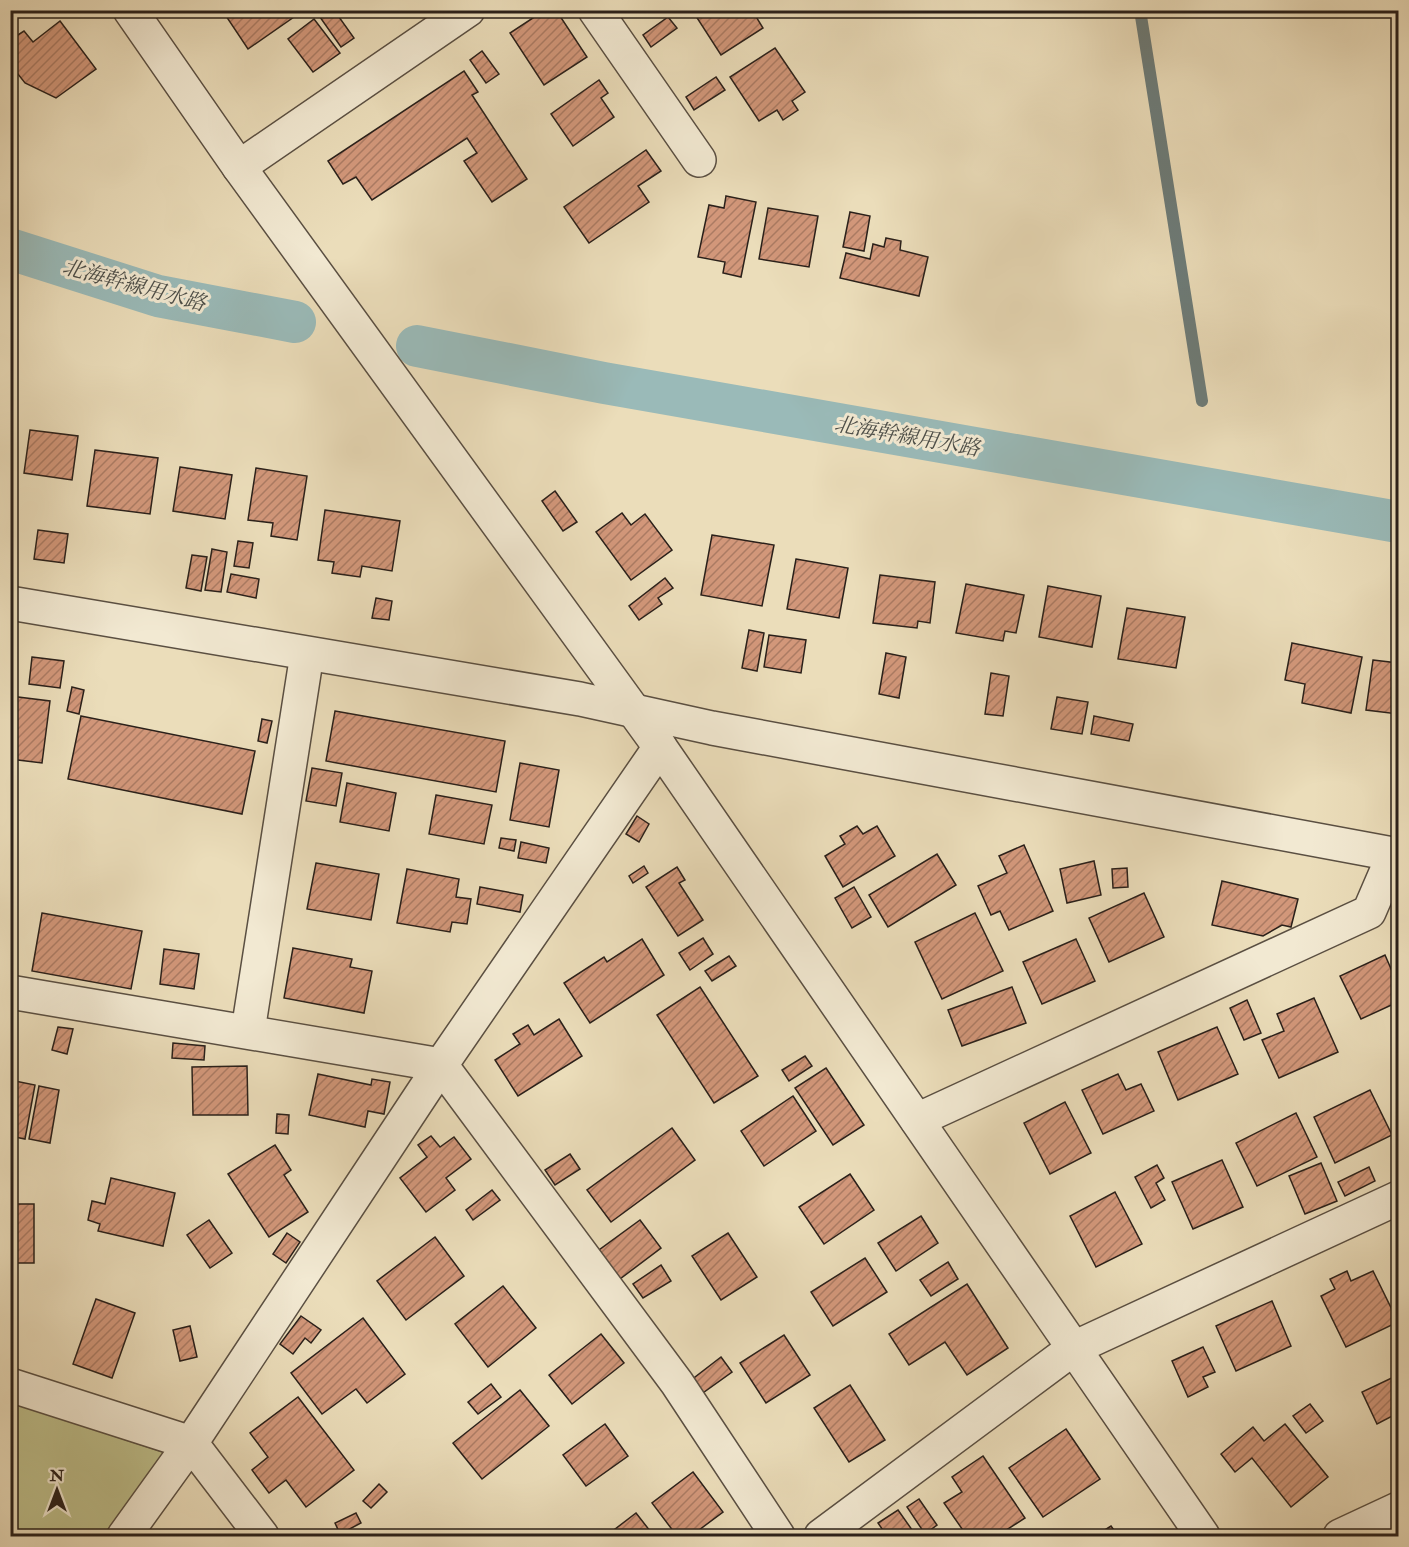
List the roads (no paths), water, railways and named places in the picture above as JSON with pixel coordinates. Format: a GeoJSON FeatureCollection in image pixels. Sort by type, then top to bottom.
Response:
{"type":"FeatureCollection","features":[{"type":"Feature","properties":{"kind":"street"},"geometry":{"type":"LineString","coordinates":[[130,10],[239,167],[660,747],[1203,1536]]}},
{"type":"Feature","properties":{"kind":"street"},"geometry":{"type":"LineString","coordinates":[[239,167],[468,10]]}},
{"type":"Feature","properties":{"kind":"street"},"geometry":{"type":"LineString","coordinates":[[596,10],[699,160]]}},
{"type":"Feature","properties":{"kind":"street"},"geometry":{"type":"LineString","coordinates":[[10,603],[33,605],[307,654],[580,699],[724,730],[1396,855],[1368,912],[917,1120]]}},
{"type":"Feature","properties":{"kind":"street"},"geometry":{"type":"LineString","coordinates":[[248,1031],[307,654]]}},
{"type":"Feature","properties":{"kind":"street"},"geometry":{"type":"LineString","coordinates":[[124,1536],[191,1443],[441,1065],[660,747]]}},
{"type":"Feature","properties":{"kind":"street"},"geometry":{"type":"LineString","coordinates":[[10,992],[441,1065],[678,1383],[778,1536]]}},
{"type":"Feature","properties":{"kind":"street"},"geometry":{"type":"LineString","coordinates":[[821,1536],[1074,1347],[1398,1198]]}},
{"type":"Feature","properties":{"kind":"street"},"geometry":{"type":"LineString","coordinates":[[10,1385],[191,1443],[262,1536]]}},
{"type":"Feature","properties":{"kind":"street"},"geometry":{"type":"LineString","coordinates":[[1340,1536],[1398,1509]]}},
{"type":"Feature","properties":{"kind":"waterway"},"geometry":{"type":"LineString","coordinates":[[1140,10],[1202,401]]}},
{"type":"Feature","properties":{"kind":"waterway","name":"北海幹線用水路"},"geometry":{"type":"LineString","coordinates":[[10,249],[158,296],[295,322]]}},
{"type":"Feature","properties":{"kind":"waterway","name":"北海幹線用水路"},"geometry":{"type":"LineString","coordinates":[[417,346],[604,383],[1398,522]]}}]}
